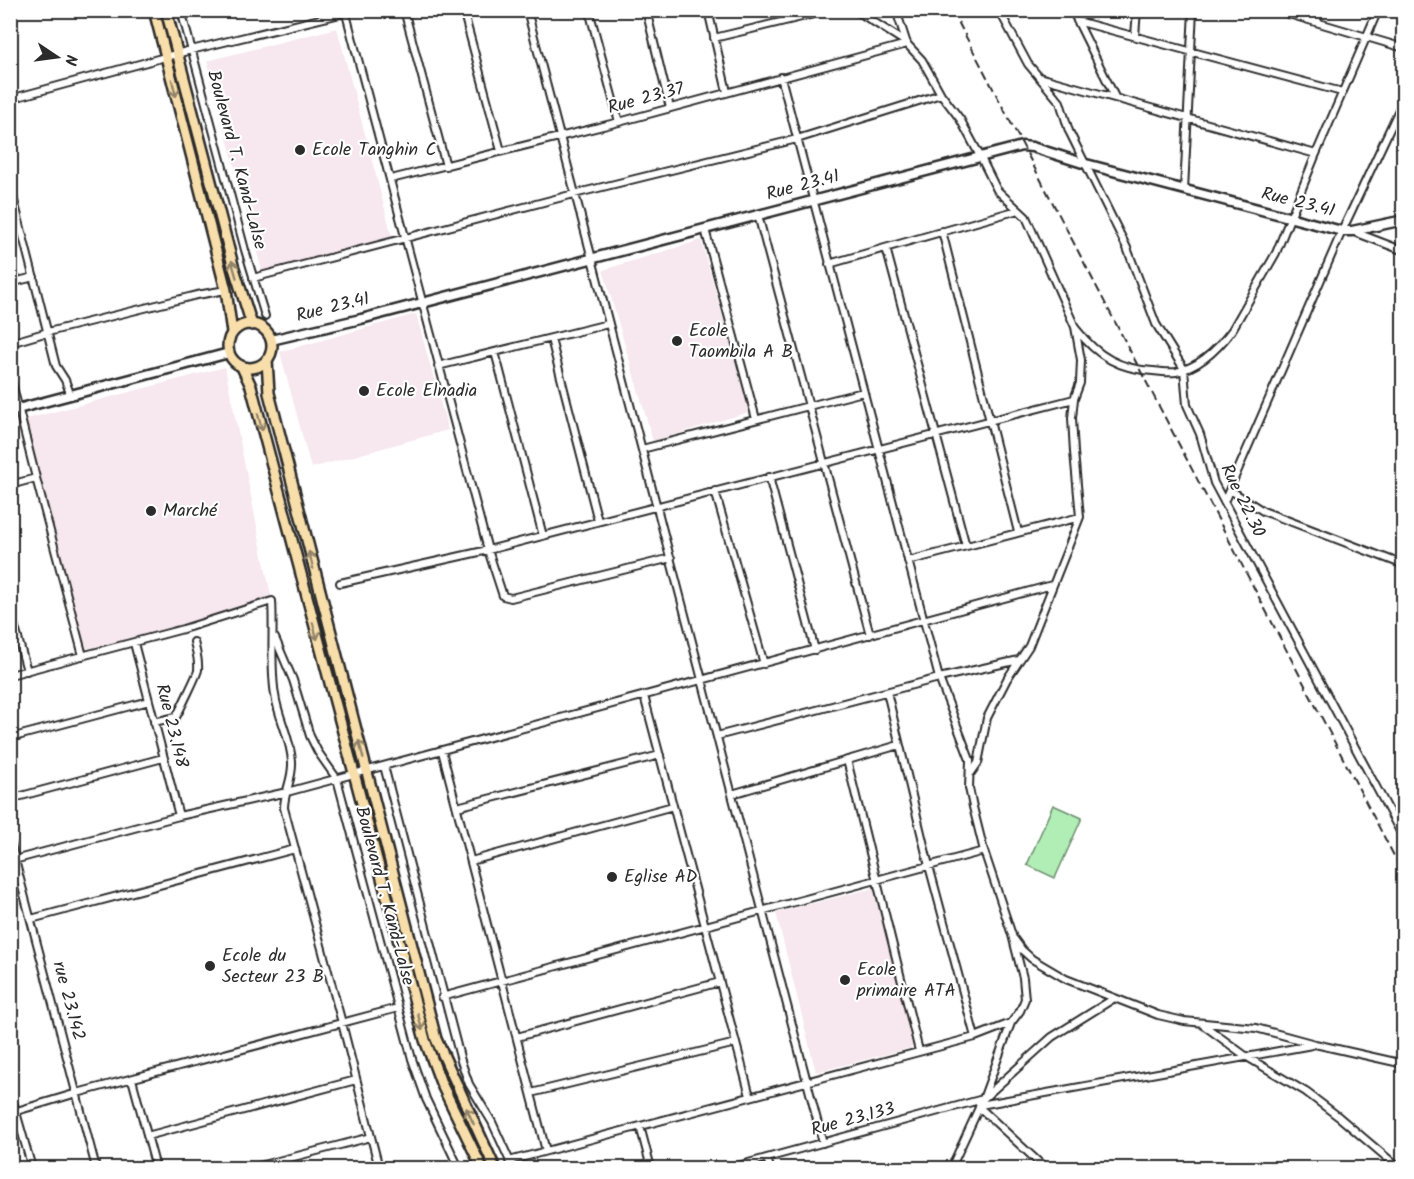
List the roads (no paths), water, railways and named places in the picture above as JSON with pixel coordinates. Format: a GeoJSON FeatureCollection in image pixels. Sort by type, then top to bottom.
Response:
{"type":"FeatureCollection","features":[{"type":"Feature","properties":{"kind":"main road"},"geometry":{"type":"LineString","coordinates":[[154,10],[226,290],[232,333],[228,346],[229,353],[236,364],[242,367],[255,368],[267,360],[271,340],[264,330],[252,325],[244,325],[232,333]]}},
{"type":"Feature","properties":{"kind":"main road"},"geometry":{"type":"LineString","coordinates":[[166,10],[233,265],[252,325]]}},
{"type":"Feature","properties":{"kind":"main road"},"geometry":{"type":"LineString","coordinates":[[267,360],[269,393],[436,1039],[495,1168]]}},
{"type":"Feature","properties":{"kind":"main road"},"geometry":{"type":"LineString","coordinates":[[242,367],[251,386],[425,1040],[441,1083],[482,1168]]}},
{"type":"Feature","properties":{"kind":"street","name":"Boulevard T. Kand-Lalse"},"geometry":{"type":"LineString","coordinates":[[181,10],[265,316]]}},
{"type":"Feature","properties":{"kind":"street"},"geometry":{"type":"LineString","coordinates":[[10,99],[191,50],[357,10]]}},
{"type":"Feature","properties":{"kind":"street"},"geometry":{"type":"LineString","coordinates":[[404,10],[446,166]]}},
{"type":"Feature","properties":{"kind":"street"},"geometry":{"type":"LineString","coordinates":[[463,10],[501,151]]}},
{"type":"Feature","properties":{"kind":"street"},"geometry":{"type":"LineString","coordinates":[[527,10],[823,1143]]}},
{"type":"Feature","properties":{"kind":"street"},"geometry":{"type":"LineString","coordinates":[[589,10],[619,122]]}},
{"type":"Feature","properties":{"kind":"street"},"geometry":{"type":"LineString","coordinates":[[646,10],[670,108]]}},
{"type":"Feature","properties":{"kind":"street"},"geometry":{"type":"LineString","coordinates":[[708,10],[727,92]]}},
{"type":"Feature","properties":{"kind":"street"},"geometry":{"type":"LineString","coordinates":[[714,38],[831,10]]}},
{"type":"Feature","properties":{"kind":"street"},"geometry":{"type":"LineString","coordinates":[[855,10],[908,44],[922,60],[941,94],[960,119],[997,190],[1026,217],[1075,327],[1081,360],[1080,383],[1074,399],[1074,452],[1080,517],[1029,646],[1007,679],[987,718],[978,763],[971,773]]}},
{"type":"Feature","properties":{"kind":"street"},"geometry":{"type":"LineString","coordinates":[[896,10],[908,44]]}},
{"type":"Feature","properties":{"kind":"street","name":"Rue 22.30"},"geometry":{"type":"LineString","coordinates":[[999,10],[1023,56],[1060,102],[1069,130],[1127,248],[1158,330],[1184,369],[1187,405],[1200,434],[1214,483],[1404,839]]}},
{"type":"Feature","properties":{"kind":"street"},"geometry":{"type":"LineString","coordinates":[[1072,10],[1115,97]]}},
{"type":"Feature","properties":{"kind":"street"},"geometry":{"type":"LineString","coordinates":[[1135,36],[1137,10]]}},
{"type":"Feature","properties":{"kind":"street"},"geometry":{"type":"LineString","coordinates":[[1184,190],[1193,10]]}},
{"type":"Feature","properties":{"kind":"street"},"geometry":{"type":"LineString","coordinates":[[1275,10],[1404,48]]}},
{"type":"Feature","properties":{"kind":"street"},"geometry":{"type":"LineString","coordinates":[[1316,22],[1320,10]]}},
{"type":"Feature","properties":{"kind":"street"},"geometry":{"type":"LineString","coordinates":[[1075,327],[1103,356],[1126,368],[1167,372],[1184,369],[1196,364],[1223,342],[1275,253],[1378,10]]}},
{"type":"Feature","properties":{"kind":"street"},"geometry":{"type":"LineString","coordinates":[[345,12],[391,179],[438,366],[488,550],[503,596],[508,598],[671,558]]}},
{"type":"Feature","properties":{"kind":"street"},"geometry":{"type":"LineString","coordinates":[[1077,21],[1342,92]]}},
{"type":"Feature","properties":{"kind":"street","name":"Rue 23.37"},"geometry":{"type":"LineString","coordinates":[[391,179],[619,122],[908,44]]}},
{"type":"Feature","properties":{"kind":"street"},"geometry":{"type":"LineString","coordinates":[[781,77],[939,678],[968,753],[971,773],[969,788],[984,851],[1012,935],[1023,978],[1025,999],[1011,1023],[981,1104],[951,1168]]}},
{"type":"Feature","properties":{"kind":"street"},"geometry":{"type":"LineString","coordinates":[[1038,77],[1316,154]]}},
{"type":"Feature","properties":{"kind":"street"},"geometry":{"type":"LineString","coordinates":[[253,278],[574,194],[797,139],[941,94]]}},
{"type":"Feature","properties":{"kind":"street"},"geometry":{"type":"LineString","coordinates":[[1224,502],[1404,99]]}},
{"type":"Feature","properties":{"kind":"street","name":"Rue 23.41"},"geometry":{"type":"LineString","coordinates":[[271,340],[423,303],[1022,146],[1290,218],[1347,231]]}},
{"type":"Feature","properties":{"kind":"street"},"geometry":{"type":"LineString","coordinates":[[10,185],[56,366],[65,380],[70,396]]}},
{"type":"Feature","properties":{"kind":"street"},"geometry":{"type":"LineString","coordinates":[[830,264],[1018,210]]}},
{"type":"Feature","properties":{"kind":"street"},"geometry":{"type":"LineString","coordinates":[[758,215],[870,635]]}},
{"type":"Feature","properties":{"kind":"street"},"geometry":{"type":"LineString","coordinates":[[1347,231],[1404,220]]}},
{"type":"Feature","properties":{"kind":"street"},"geometry":{"type":"LineString","coordinates":[[705,229],[756,419]]}},
{"type":"Feature","properties":{"kind":"street"},"geometry":{"type":"LineString","coordinates":[[942,231],[1018,532]]}},
{"type":"Feature","properties":{"kind":"street"},"geometry":{"type":"LineString","coordinates":[[1347,231],[1404,251]]}},
{"type":"Feature","properties":{"kind":"street"},"geometry":{"type":"LineString","coordinates":[[886,248],[966,546]]}},
{"type":"Feature","properties":{"kind":"street"},"geometry":{"type":"LineString","coordinates":[[10,283],[34,277]]}},
{"type":"Feature","properties":{"kind":"street"},"geometry":{"type":"LineString","coordinates":[[10,343],[197,295],[226,290]]}},
{"type":"Feature","properties":{"kind":"street"},"geometry":{"type":"LineString","coordinates":[[438,366],[608,324]]}},
{"type":"Feature","properties":{"kind":"street"},"geometry":{"type":"LineString","coordinates":[[551,339],[598,522]]}},
{"type":"Feature","properties":{"kind":"street"},"geometry":{"type":"LineString","coordinates":[[495,352],[543,536]]}},
{"type":"Feature","properties":{"kind":"street"},"geometry":{"type":"LineString","coordinates":[[14,410],[229,353]]}},
{"type":"Feature","properties":{"kind":"street"},"geometry":{"type":"LineString","coordinates":[[10,375],[14,410],[36,478],[83,656]]}},
{"type":"Feature","properties":{"kind":"street"},"geometry":{"type":"LineString","coordinates":[[642,449],[863,392]]}},
{"type":"Feature","properties":{"kind":"street"},"geometry":{"type":"LineString","coordinates":[[339,583],[488,550],[1074,399]]}},
{"type":"Feature","properties":{"kind":"street"},"geometry":{"type":"LineString","coordinates":[[769,477],[815,650]]}},
{"type":"Feature","properties":{"kind":"street"},"geometry":{"type":"LineString","coordinates":[[10,485],[36,478]]}},
{"type":"Feature","properties":{"kind":"street"},"geometry":{"type":"LineString","coordinates":[[1230,490],[1263,511],[1404,565]]}},
{"type":"Feature","properties":{"kind":"street"},"geometry":{"type":"LineString","coordinates":[[715,491],[764,664]]}},
{"type":"Feature","properties":{"kind":"street"},"geometry":{"type":"LineString","coordinates":[[908,561],[1080,517]]}},
{"type":"Feature","properties":{"kind":"street"},"geometry":{"type":"LineString","coordinates":[[13,860],[179,816],[353,775],[1052,585]]}},
{"type":"Feature","properties":{"kind":"street"},"geometry":{"type":"LineString","coordinates":[[10,675],[134,643],[272,601],[274,692],[290,742],[292,763],[291,782],[284,800],[284,808],[379,1168]]}},
{"type":"Feature","properties":{"kind":"street"},"geometry":{"type":"LineString","coordinates":[[10,609],[27,671]]}},
{"type":"Feature","properties":{"kind":"street","name":"Boulevard T. Kand-Lalse"},"geometry":{"type":"LineString","coordinates":[[274,635],[293,680],[310,736],[337,779],[422,1089],[459,1168]]}},
{"type":"Feature","properties":{"kind":"street"},"geometry":{"type":"LineString","coordinates":[[154,722],[176,717],[182,708],[198,672],[198,658],[194,642]]}},
{"type":"Feature","properties":{"kind":"street","name":"Rue 23.148"},"geometry":{"type":"LineString","coordinates":[[134,643],[179,816]]}},
{"type":"Feature","properties":{"kind":"street"},"geometry":{"type":"LineString","coordinates":[[717,736],[1020,659]]}},
{"type":"Feature","properties":{"kind":"street"},"geometry":{"type":"LineString","coordinates":[[886,692],[929,866],[975,1037]]}},
{"type":"Feature","properties":{"kind":"street"},"geometry":{"type":"LineString","coordinates":[[644,696],[750,1096]]}},
{"type":"Feature","properties":{"kind":"street"},"geometry":{"type":"LineString","coordinates":[[10,738],[149,701]]}},
{"type":"Feature","properties":{"kind":"street"},"geometry":{"type":"LineString","coordinates":[[732,794],[899,745]]}},
{"type":"Feature","properties":{"kind":"street"},"geometry":{"type":"LineString","coordinates":[[442,751],[546,1151]]}},
{"type":"Feature","properties":{"kind":"street"},"geometry":{"type":"LineString","coordinates":[[457,807],[660,755]]}},
{"type":"Feature","properties":{"kind":"street"},"geometry":{"type":"LineString","coordinates":[[10,799],[164,758]]}},
{"type":"Feature","properties":{"kind":"street"},"geometry":{"type":"LineString","coordinates":[[847,760],[919,1051]]}},
{"type":"Feature","properties":{"kind":"street"},"geometry":{"type":"LineString","coordinates":[[384,766],[442,997],[469,1084],[492,1122],[513,1168]]}},
{"type":"Feature","properties":{"kind":"street"},"geometry":{"type":"LineString","coordinates":[[471,861],[674,806]]}},
{"type":"Feature","properties":{"kind":"street","name":"rue 23.142"},"geometry":{"type":"LineString","coordinates":[[10,841],[13,860],[31,919],[96,1168]]}},
{"type":"Feature","properties":{"kind":"street"},"geometry":{"type":"LineString","coordinates":[[31,919],[295,849]]}},
{"type":"Feature","properties":{"kind":"street"},"geometry":{"type":"LineString","coordinates":[[442,997],[984,851]]}},
{"type":"Feature","properties":{"kind":"street"},"geometry":{"type":"LineString","coordinates":[[1012,935],[1022,950],[1051,971],[1078,985],[1158,1015],[1202,1023],[1256,1028],[1404,1064]]}},
{"type":"Feature","properties":{"kind":"street"},"geometry":{"type":"LineString","coordinates":[[517,1037],[720,982]]}},
{"type":"Feature","properties":{"kind":"street"},"geometry":{"type":"LineString","coordinates":[[981,1104],[1052,1037],[1113,999]]}},
{"type":"Feature","properties":{"kind":"street"},"geometry":{"type":"LineString","coordinates":[[13,1112],[398,1008]]}},
{"type":"Feature","properties":{"kind":"street"},"geometry":{"type":"LineString","coordinates":[[509,1161],[975,1037],[1011,1023]]}},
{"type":"Feature","properties":{"kind":"street"},"geometry":{"type":"LineString","coordinates":[[1202,1023],[1247,1057],[1306,1092],[1399,1168]]}},
{"type":"Feature","properties":{"kind":"street"},"geometry":{"type":"LineString","coordinates":[[531,1093],[736,1042]]}},
{"type":"Feature","properties":{"kind":"street","name":"Rue 23.133"},"geometry":{"type":"LineString","coordinates":[[730,1168],[981,1104],[1315,1044]]}},
{"type":"Feature","properties":{"kind":"street"},"geometry":{"type":"LineString","coordinates":[[132,1079],[156,1168]]}},
{"type":"Feature","properties":{"kind":"street"},"geometry":{"type":"LineString","coordinates":[[147,1136],[356,1080]]}},
{"type":"Feature","properties":{"kind":"street"},"geometry":{"type":"LineString","coordinates":[[10,1091],[13,1112],[32,1168]]}},
{"type":"Feature","properties":{"kind":"street"},"geometry":{"type":"LineString","coordinates":[[981,1104],[1045,1168]]}},
{"type":"Feature","properties":{"kind":"street"},"geometry":{"type":"LineString","coordinates":[[640,1126],[651,1168]]}},
{"type":"Feature","properties":{"kind":"street"},"geometry":{"type":"LineString","coordinates":[[251,1168],[370,1137]]}},
{"type":"Feature","properties":{"kind":"street"},"geometry":{"type":"LineString","coordinates":[[767,1158],[770,1168]]}},
{"type":"Feature","properties":{"kind":"railway"},"geometry":{"type":"LineString","coordinates":[[952,10],[1404,875]]}},
{"type":"Feature","properties":{"kind":"place","name":"Ecole Tanghin C"},"geometry":{"type":"Point","coordinates":[300,150]}},
{"type":"Feature","properties":{"kind":"place","name":"Ecole Taombila A B"},"geometry":{"type":"Point","coordinates":[677,341]}},
{"type":"Feature","properties":{"kind":"place","name":"Ecole Elnadia"},"geometry":{"type":"Point","coordinates":[364,391]}},
{"type":"Feature","properties":{"kind":"place","name":"Marché"},"geometry":{"type":"Point","coordinates":[151,511]}},
{"type":"Feature","properties":{"kind":"place","name":"Eglise AD"},"geometry":{"type":"Point","coordinates":[612,877]}},
{"type":"Feature","properties":{"kind":"place","name":"Ecole du Secteur 23 B"},"geometry":{"type":"Point","coordinates":[210,966]}},
{"type":"Feature","properties":{"kind":"place","name":"Ecole primaire ATA"},"geometry":{"type":"Point","coordinates":[845,980]}}]}
